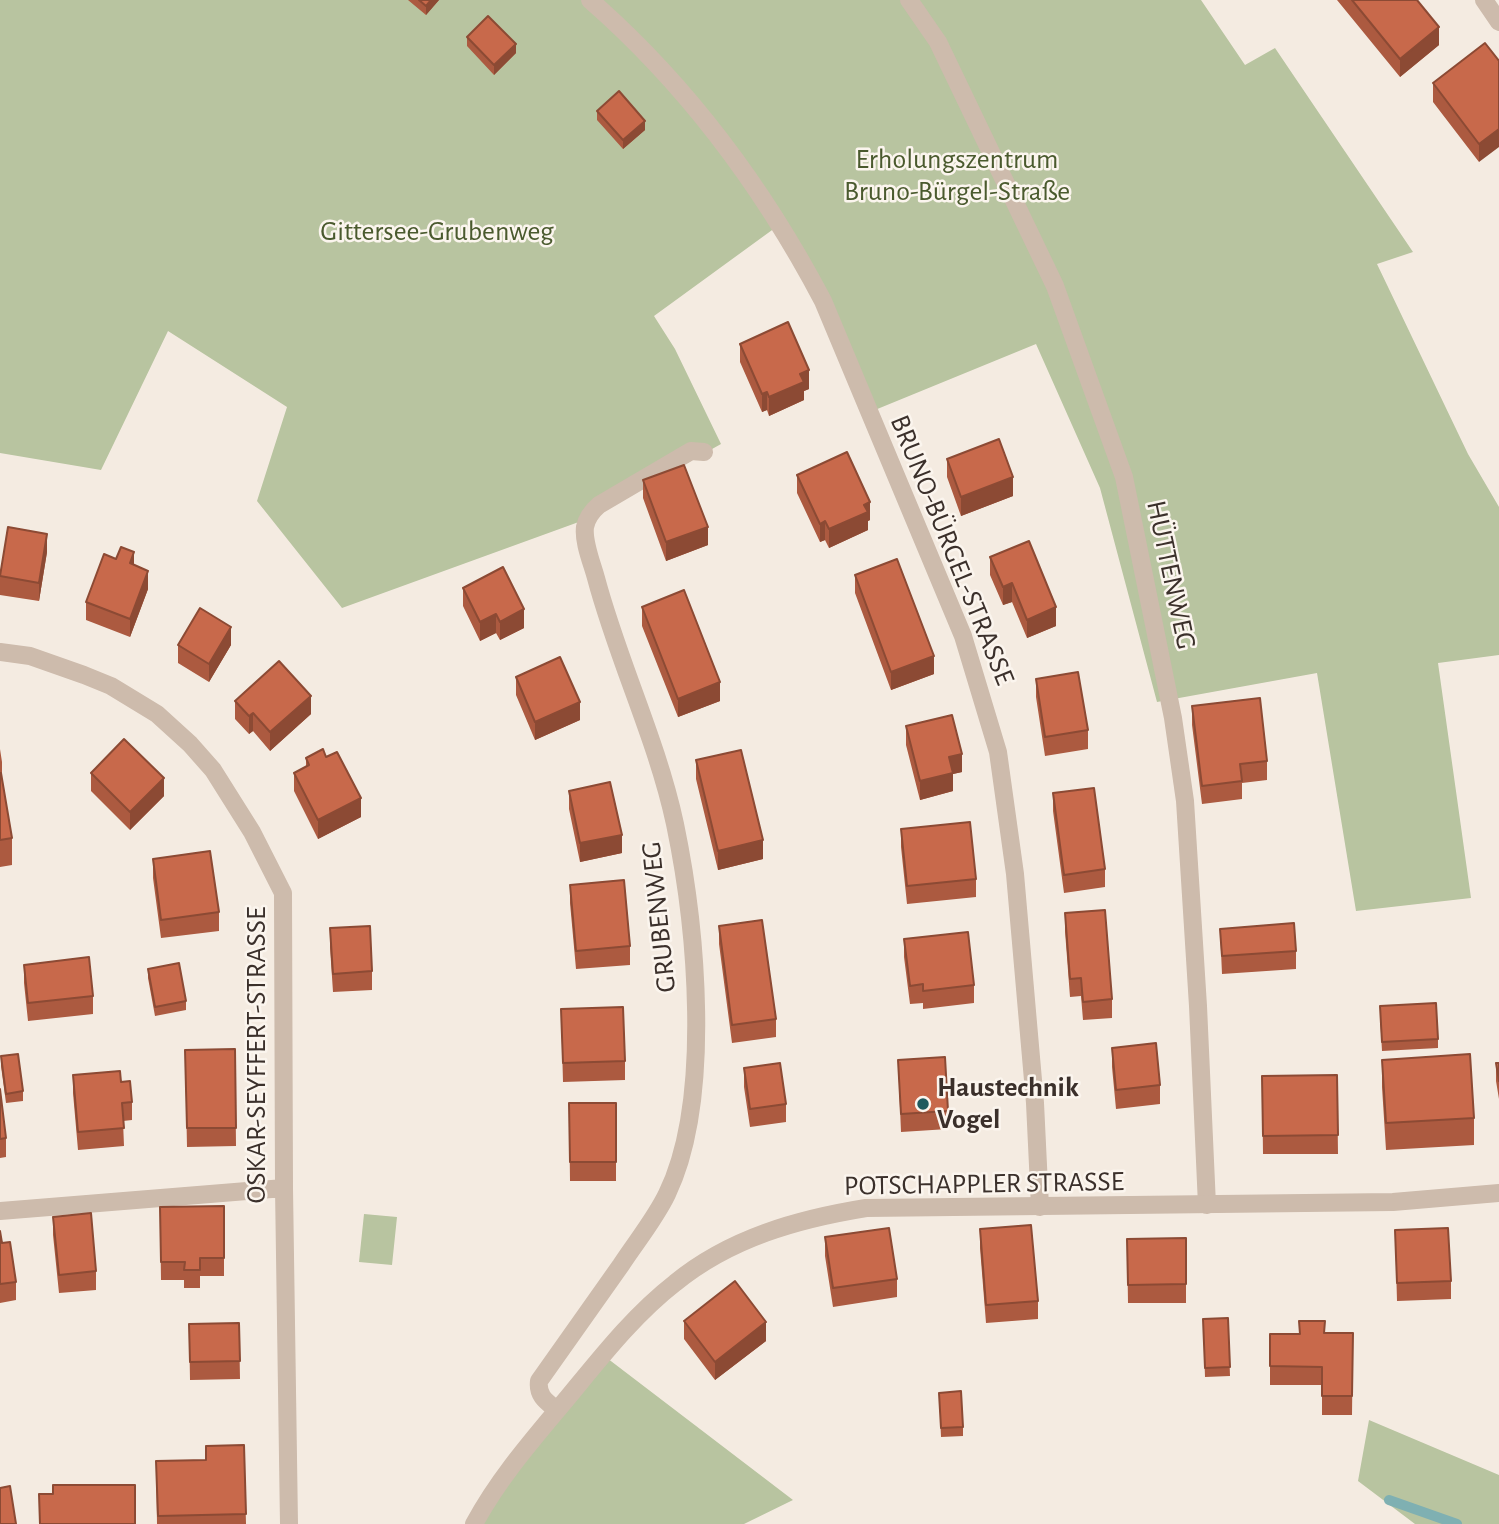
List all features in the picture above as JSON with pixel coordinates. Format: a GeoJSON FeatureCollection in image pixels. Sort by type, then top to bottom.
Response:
{"type":"FeatureCollection","features":[{"type":"Feature","properties":{"kind":"street","name":"BRUNO-BÜRGEL-STRASSE"},"geometry":{"type":"LineString","coordinates":[[590,0],[658,66],[721,139],[802,261],[828,314],[962,636],[988,713],[1004,783],[1025,984],[1040,1207]]}},
{"type":"Feature","properties":{"kind":"street","name":"HÜTTENWEG"},"geometry":{"type":"LineString","coordinates":[[909,0],[938,42],[1055,286],[1124,477],[1173,718],[1185,800],[1207,1205]]}},
{"type":"Feature","properties":{"kind":"street"},"geometry":{"type":"LineString","coordinates":[[1484,0],[1499,22]]}},
{"type":"Feature","properties":{"kind":"street","name":"GRUBENWEG"},"geometry":{"type":"LineString","coordinates":[[557,1410],[543,1399],[538,1390],[538,1381],[625,1259],[667,1194],[682,1150],[691,1107],[695,1041],[695,974],[690,922],[683,865],[668,793],[601,595],[585,527],[591,512],[599,505],[691,452],[704,452]]}},
{"type":"Feature","properties":{"kind":"street","name":"OSKAR-SEYFFERT-STRASSE"},"geometry":{"type":"LineString","coordinates":[[0,652],[50,662],[102,682],[157,714],[190,744],[213,770],[233,800],[283,893],[289,1524]]}},
{"type":"Feature","properties":{"kind":"street"},"geometry":{"type":"LineString","coordinates":[[0,1211],[284,1188]]}},
{"type":"Feature","properties":{"kind":"street","name":"POTSCHAPPLER STRASSE"},"geometry":{"type":"LineString","coordinates":[[474,1524],[493,1490],[526,1446],[637,1317],[675,1282],[730,1248],[782,1226],[823,1215],[866,1208],[1393,1202],[1499,1193]]}},
{"type":"Feature","properties":{"kind":"green space"},"geometry":{"type":"Polygon","coordinates":[[[0,0],[1201,0],[1245,65],[1275,48],[1413,252],[1377,264],[1468,454],[1499,507],[1499,655],[1438,663],[1471,898],[1356,911],[1317,673],[1157,702],[1100,488],[1036,344],[870,412],[779,225],[654,316],[675,349],[721,444],[587,519],[342,608],[257,501],[287,407],[168,331],[101,470],[0,453],[0,0]]]}},
{"type":"Feature","properties":{"kind":"green space"},"geometry":{"type":"Polygon","coordinates":[[[364,1214],[397,1217],[392,1265],[359,1262],[364,1214]]]}},
{"type":"Feature","properties":{"kind":"green space"},"geometry":{"type":"Polygon","coordinates":[[[603,1355],[793,1500],[744,1524],[474,1524],[603,1355]]]}},
{"type":"Feature","properties":{"kind":"green space"},"geometry":{"type":"Polygon","coordinates":[[[1369,1420],[1499,1475],[1499,1524],[1415,1524],[1358,1481],[1369,1420]]]}},
{"type":"Feature","properties":{"kind":"building"},"geometry":{"type":"Polygon","coordinates":[[[419,0],[431,0],[426,6],[419,0]]]}},
{"type":"Feature","properties":{"kind":"building"},"geometry":{"type":"Polygon","coordinates":[[[1352,0],[1417,0],[1439,27],[1400,59],[1352,0]]]}},
{"type":"Feature","properties":{"kind":"building"},"geometry":{"type":"Polygon","coordinates":[[[488,16],[516,44],[494,65],[467,37],[488,16]]]}},
{"type":"Feature","properties":{"kind":"building"},"geometry":{"type":"Polygon","coordinates":[[[1485,43],[1499,61],[1499,129],[1479,144],[1433,83],[1485,43]]]}},
{"type":"Feature","properties":{"kind":"building"},"geometry":{"type":"Polygon","coordinates":[[[619,91],[645,121],[623,140],[597,111],[619,91]]]}},
{"type":"Feature","properties":{"kind":"building"},"geometry":{"type":"Polygon","coordinates":[[[788,322],[809,370],[800,374],[804,382],[769,397],[767,392],[762,394],[740,344],[788,322]]]}},
{"type":"Feature","properties":{"kind":"building"},"geometry":{"type":"Polygon","coordinates":[[[999,439],[1013,477],[961,497],[947,459],[999,439]]]}},
{"type":"Feature","properties":{"kind":"building"},"geometry":{"type":"Polygon","coordinates":[[[847,452],[870,502],[864,505],[868,512],[829,529],[825,521],[820,524],[797,475],[847,452]]]}},
{"type":"Feature","properties":{"kind":"building"},"geometry":{"type":"Polygon","coordinates":[[[684,465],[708,527],[666,542],[643,480],[684,465]]]}},
{"type":"Feature","properties":{"kind":"building"},"geometry":{"type":"Polygon","coordinates":[[[8,527],[47,534],[39,583],[0,576],[8,527]]]}},
{"type":"Feature","properties":{"kind":"building"},"geometry":{"type":"Polygon","coordinates":[[[1029,541],[1056,607],[1027,620],[1012,583],[1003,587],[990,557],[1029,541]]]}},
{"type":"Feature","properties":{"kind":"building"},"geometry":{"type":"Polygon","coordinates":[[[121,547],[134,552],[130,563],[148,571],[130,619],[86,602],[104,554],[116,559],[121,547]]]}},
{"type":"Feature","properties":{"kind":"building"},"geometry":{"type":"Polygon","coordinates":[[[897,559],[934,656],[891,672],[855,575],[897,559]]]}},
{"type":"Feature","properties":{"kind":"building"},"geometry":{"type":"Polygon","coordinates":[[[503,567],[524,609],[500,622],[496,614],[480,622],[463,588],[503,567]]]}},
{"type":"Feature","properties":{"kind":"building"},"geometry":{"type":"Polygon","coordinates":[[[684,590],[720,682],[678,699],[642,607],[684,590]]]}},
{"type":"Feature","properties":{"kind":"building"},"geometry":{"type":"Polygon","coordinates":[[[200,608],[231,627],[209,664],[178,645],[200,608]]]}},
{"type":"Feature","properties":{"kind":"building"},"geometry":{"type":"Polygon","coordinates":[[[560,657],[580,702],[535,722],[516,677],[560,657]]]}},
{"type":"Feature","properties":{"kind":"building"},"geometry":{"type":"Polygon","coordinates":[[[279,661],[311,696],[270,732],[253,713],[249,716],[235,701],[279,661]]]}},
{"type":"Feature","properties":{"kind":"building"},"geometry":{"type":"Polygon","coordinates":[[[1078,672],[1088,730],[1045,737],[1036,679],[1078,672]]]}},
{"type":"Feature","properties":{"kind":"building"},"geometry":{"type":"Polygon","coordinates":[[[1260,698],[1267,761],[1240,764],[1242,781],[1202,786],[1192,706],[1260,698]]]}},
{"type":"Feature","properties":{"kind":"building"},"geometry":{"type":"Polygon","coordinates":[[[952,715],[962,754],[949,757],[953,773],[920,781],[906,726],[952,715]]]}},
{"type":"Feature","properties":{"kind":"building"},"geometry":{"type":"Polygon","coordinates":[[[124,739],[164,778],[130,812],[91,773],[124,739]]]}},
{"type":"Feature","properties":{"kind":"building"},"geometry":{"type":"Polygon","coordinates":[[[323,749],[326,757],[337,752],[361,798],[318,820],[294,773],[309,765],[306,758],[323,749]]]}},
{"type":"Feature","properties":{"kind":"building"},"geometry":{"type":"Polygon","coordinates":[[[741,750],[763,840],[718,851],[696,760],[741,750]]]}},
{"type":"Feature","properties":{"kind":"building"},"geometry":{"type":"Polygon","coordinates":[[[0,773],[12,838],[0,840],[0,773]]]}},
{"type":"Feature","properties":{"kind":"building"},"geometry":{"type":"Polygon","coordinates":[[[610,782],[622,835],[580,843],[569,791],[610,782]]]}},
{"type":"Feature","properties":{"kind":"building"},"geometry":{"type":"Polygon","coordinates":[[[1094,788],[1105,869],[1064,875],[1053,793],[1094,788]]]}},
{"type":"Feature","properties":{"kind":"building"},"geometry":{"type":"Polygon","coordinates":[[[970,822],[976,879],[907,886],[901,829],[970,822]]]}},
{"type":"Feature","properties":{"kind":"building"},"geometry":{"type":"Polygon","coordinates":[[[210,851],[219,912],[161,920],[153,859],[210,851]]]}},
{"type":"Feature","properties":{"kind":"building"},"geometry":{"type":"Polygon","coordinates":[[[624,880],[630,946],[576,951],[570,885],[624,880]]]}},
{"type":"Feature","properties":{"kind":"building"},"geometry":{"type":"Polygon","coordinates":[[[1105,910],[1112,999],[1083,1002],[1081,978],[1070,979],[1065,913],[1105,910]]]}},
{"type":"Feature","properties":{"kind":"building"},"geometry":{"type":"Polygon","coordinates":[[[762,920],[776,1019],[732,1025],[719,926],[762,920]]]}},
{"type":"Feature","properties":{"kind":"building"},"geometry":{"type":"Polygon","coordinates":[[[1294,923],[1296,951],[1222,956],[1220,929],[1294,923]]]}},
{"type":"Feature","properties":{"kind":"building"},"geometry":{"type":"Polygon","coordinates":[[[370,926],[372,971],[333,974],[330,928],[370,926]]]}},
{"type":"Feature","properties":{"kind":"building"},"geometry":{"type":"Polygon","coordinates":[[[968,932],[974,985],[923,991],[923,984],[910,986],[904,939],[968,932]]]}},
{"type":"Feature","properties":{"kind":"building"},"geometry":{"type":"Polygon","coordinates":[[[89,957],[93,996],[28,1003],[24,965],[89,957]]]}},
{"type":"Feature","properties":{"kind":"building"},"geometry":{"type":"Polygon","coordinates":[[[179,963],[186,1001],[155,1007],[148,969],[179,963]]]}},
{"type":"Feature","properties":{"kind":"building"},"geometry":{"type":"Polygon","coordinates":[[[1436,1003],[1438,1039],[1382,1042],[1380,1006],[1436,1003]]]}},
{"type":"Feature","properties":{"kind":"building"},"geometry":{"type":"Polygon","coordinates":[[[623,1007],[625,1061],[563,1063],[561,1009],[623,1007]]]}},
{"type":"Feature","properties":{"kind":"building"},"geometry":{"type":"Polygon","coordinates":[[[1156,1043],[1160,1085],[1116,1090],[1112,1048],[1156,1043]]]}},
{"type":"Feature","properties":{"kind":"building"},"geometry":{"type":"Polygon","coordinates":[[[235,1049],[236,1128],[187,1128],[185,1050],[235,1049]]]}},
{"type":"Feature","properties":{"kind":"building"},"geometry":{"type":"Polygon","coordinates":[[[18,1054],[23,1091],[6,1094],[1,1056],[18,1054]]]}},
{"type":"Feature","properties":{"kind":"building"},"geometry":{"type":"Polygon","coordinates":[[[1470,1054],[1474,1118],[1386,1123],[1382,1060],[1470,1054]]]}},
{"type":"Feature","properties":{"kind":"building","name":"Haustechnik Vogel"},"geometry":{"type":"Polygon","coordinates":[[[945,1057],[948,1111],[901,1114],[898,1060],[945,1057]]]}},
{"type":"Feature","properties":{"kind":"building"},"geometry":{"type":"Polygon","coordinates":[[[780,1063],[786,1104],[750,1109],[744,1068],[780,1063]]]}},
{"type":"Feature","properties":{"kind":"building"},"geometry":{"type":"Polygon","coordinates":[[[120,1071],[121,1082],[130,1081],[132,1102],[122,1103],[124,1128],[78,1132],[73,1075],[120,1071]]]}},
{"type":"Feature","properties":{"kind":"building"},"geometry":{"type":"Polygon","coordinates":[[[1337,1075],[1338,1135],[1263,1136],[1262,1076],[1337,1075]]]}},
{"type":"Feature","properties":{"kind":"building"},"geometry":{"type":"Polygon","coordinates":[[[0,1089],[6,1138],[0,1139],[0,1089]]]}},
{"type":"Feature","properties":{"kind":"building"},"geometry":{"type":"Polygon","coordinates":[[[569,1103],[616,1103],[616,1162],[570,1162],[569,1103]]]}},
{"type":"Feature","properties":{"kind":"building"},"geometry":{"type":"Polygon","coordinates":[[[224,1206],[224,1258],[200,1258],[200,1270],[184,1270],[185,1262],[161,1262],[160,1207],[224,1206]]]}},
{"type":"Feature","properties":{"kind":"building"},"geometry":{"type":"Polygon","coordinates":[[[91,1213],[96,1271],[59,1275],[53,1217],[91,1213]]]}},
{"type":"Feature","properties":{"kind":"building"},"geometry":{"type":"Polygon","coordinates":[[[1031,1225],[1038,1301],[986,1305],[980,1229],[1031,1225]]]}},
{"type":"Feature","properties":{"kind":"building"},"geometry":{"type":"Polygon","coordinates":[[[889,1228],[897,1279],[833,1288],[825,1237],[889,1228]]]}},
{"type":"Feature","properties":{"kind":"building"},"geometry":{"type":"Polygon","coordinates":[[[1448,1228],[1451,1281],[1397,1283],[1395,1230],[1448,1228]]]}},
{"type":"Feature","properties":{"kind":"building"},"geometry":{"type":"Polygon","coordinates":[[[0,1231],[2,1243],[10,1242],[16,1282],[0,1284],[0,1231]]]}},
{"type":"Feature","properties":{"kind":"building"},"geometry":{"type":"Polygon","coordinates":[[[1186,1238],[1186,1284],[1128,1285],[1127,1239],[1186,1238]]]}},
{"type":"Feature","properties":{"kind":"building"},"geometry":{"type":"Polygon","coordinates":[[[735,1281],[766,1322],[715,1362],[684,1321],[735,1281]]]}},
{"type":"Feature","properties":{"kind":"building"},"geometry":{"type":"Polygon","coordinates":[[[1228,1318],[1230,1367],[1205,1368],[1203,1319],[1228,1318]]]}},
{"type":"Feature","properties":{"kind":"building"},"geometry":{"type":"Polygon","coordinates":[[[1299,1321],[1325,1321],[1324,1333],[1353,1333],[1352,1396],[1322,1396],[1322,1367],[1270,1366],[1270,1334],[1300,1334],[1299,1321]]]}},
{"type":"Feature","properties":{"kind":"building"},"geometry":{"type":"Polygon","coordinates":[[[239,1323],[240,1361],[190,1362],[189,1324],[239,1323]]]}},
{"type":"Feature","properties":{"kind":"building"},"geometry":{"type":"Polygon","coordinates":[[[961,1391],[963,1427],[941,1428],[939,1393],[961,1391]]]}},
{"type":"Feature","properties":{"kind":"building"},"geometry":{"type":"Polygon","coordinates":[[[244,1445],[246,1514],[158,1516],[156,1461],[206,1460],[206,1446],[244,1445]]]}},
{"type":"Feature","properties":{"kind":"building"},"geometry":{"type":"Polygon","coordinates":[[[53,1485],[135,1485],[135,1524],[40,1524],[39,1494],[53,1494],[53,1485]]]}},
{"type":"Feature","properties":{"kind":"building"},"geometry":{"type":"Polygon","coordinates":[[[10,1486],[16,1524],[0,1524],[0,1488],[10,1486]]]}},
{"type":"Feature","properties":{"kind":"waterway"},"geometry":{"type":"LineString","coordinates":[[1389,1500],[1457,1524]]}},
{"type":"Feature","properties":{"kind":"place","name":"Haustechnik Vogel"},"geometry":{"type":"Point","coordinates":[923,1104]}},
{"type":"Feature","properties":{"kind":"park label","name":"Erholungszentrum Bruno-Bürgel-Straße"},"geometry":{"type":"Point","coordinates":[957,176]}},
{"type":"Feature","properties":{"kind":"park label","name":"Gittersee-Grubenweg"},"geometry":{"type":"Point","coordinates":[437,232]}}]}
